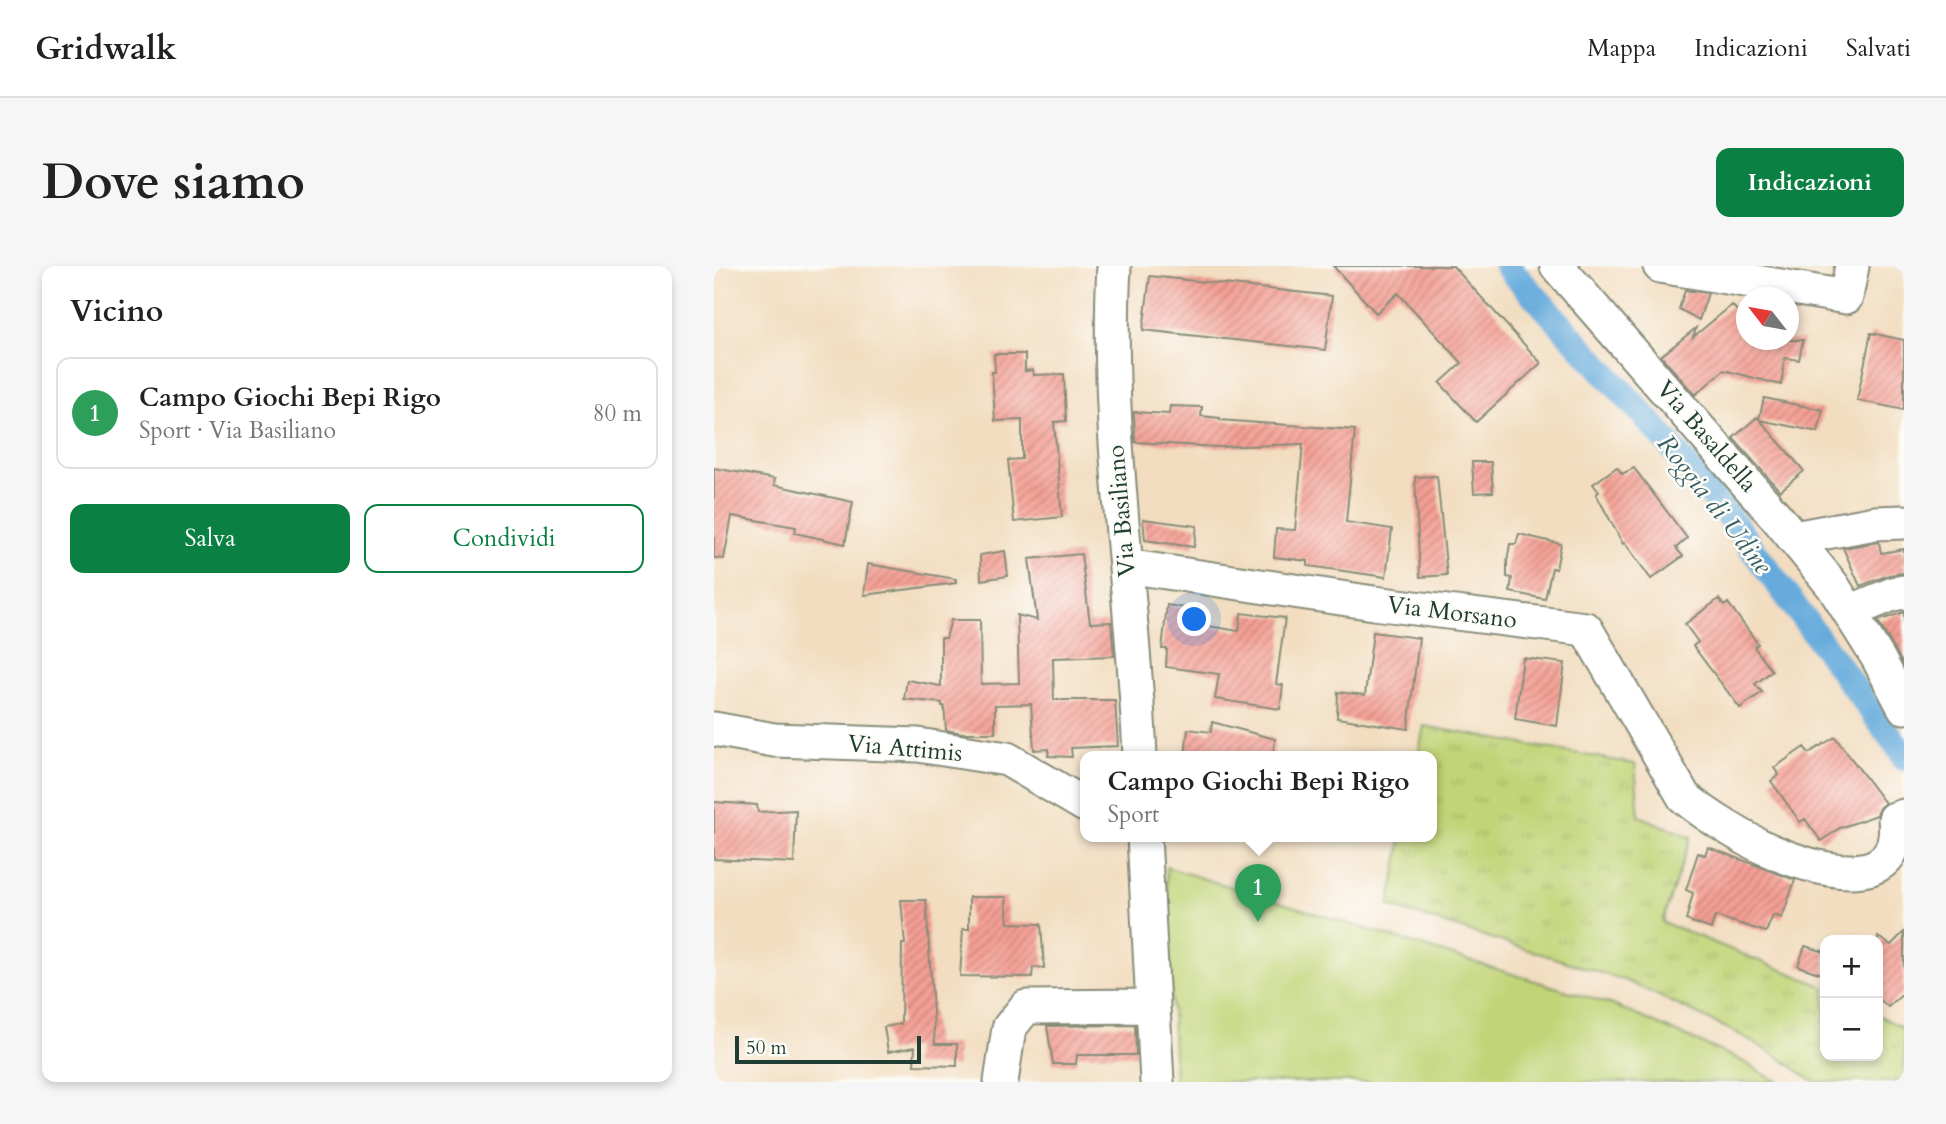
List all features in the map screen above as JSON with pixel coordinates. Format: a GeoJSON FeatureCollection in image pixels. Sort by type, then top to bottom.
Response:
{"type":"FeatureCollection","features":[{"type":"Feature","properties":{"kind":"street","name":"Via Basiliano"},"geometry":{"type":"LineString","coordinates":[[1114,266],[1112,360],[1116,458],[1140,751]]}},
{"type":"Feature","properties":{"kind":"street","name":"Via Basaldella"},"geometry":{"type":"LineString","coordinates":[[1557,266],[1833,586],[1878,658],[1904,707]]}},
{"type":"Feature","properties":{"kind":"street"},"geometry":{"type":"LineString","coordinates":[[1660,266],[1846,297],[1852,266]]}},
{"type":"Feature","properties":{"kind":"street"},"geometry":{"type":"LineString","coordinates":[[1794,538],[1875,523],[1904,522]]}},
{"type":"Feature","properties":{"kind":"street","name":"Via Morsano"},"geometry":{"type":"LineString","coordinates":[[1126,566],[1374,603],[1586,629],[1684,797],[1698,809],[1769,850],[1826,867],[1850,870],[1876,869],[1895,861],[1901,834],[1895,819],[1903,816]]}},
{"type":"Feature","properties":{"kind":"street"},"geometry":{"type":"LineString","coordinates":[[1849,612],[1893,593],[1904,592]]}},
{"type":"Feature","properties":{"kind":"street","name":"Via Attimis"},"geometry":{"type":"LineString","coordinates":[[714,729],[774,740],[918,745],[1007,759],[1080,802]]}},
{"type":"Feature","properties":{"kind":"street"},"geometry":{"type":"LineString","coordinates":[[1142,842],[1157,1082]]}},
{"type":"Feature","properties":{"kind":"street"},"geometry":{"type":"LineString","coordinates":[[1001,1082],[1009,1028],[1026,1007],[1153,1006]]}},
{"type":"Feature","properties":{"kind":"green space"},"geometry":{"type":"Polygon","coordinates":[[[1424,726],[1635,764],[1639,816],[1691,837],[1662,922],[1820,985],[1820,1061],[1883,1061],[1883,1018],[1904,1029],[1904,1082],[1814,1082],[1737,1033],[1627,981],[1389,906],[1401,842],[1437,842],[1437,751],[1419,751],[1424,726]]]}},
{"type":"Feature","properties":{"kind":"green space"},"geometry":{"type":"Polygon","coordinates":[[[1166,867],[1613,1005],[1738,1059],[1778,1082],[1175,1082],[1166,867]]]}},
{"type":"Feature","properties":{"kind":"building"},"geometry":{"type":"Polygon","coordinates":[[[1333,266],[1453,266],[1541,363],[1476,422],[1440,383],[1462,363],[1398,293],[1376,313],[1333,266]]]}},
{"type":"Feature","properties":{"kind":"building"},"geometry":{"type":"Polygon","coordinates":[[[1150,276],[1332,296],[1325,350],[1143,330],[1150,276]]]}},
{"type":"Feature","properties":{"kind":"building"},"geometry":{"type":"Polygon","coordinates":[[[1685,290],[1708,293],[1699,320],[1679,309],[1685,290]]]}},
{"type":"Feature","properties":{"kind":"building"},"geometry":{"type":"Polygon","coordinates":[[[1732,305],[1736,310],[1736,350],[1799,350],[1799,340],[1803,340],[1799,360],[1785,358],[1781,385],[1724,370],[1695,395],[1661,356],[1696,328],[1693,337],[1732,305]]]}},
{"type":"Feature","properties":{"kind":"building"},"geometry":{"type":"Polygon","coordinates":[[[1871,333],[1904,340],[1904,410],[1857,400],[1871,333]]]}},
{"type":"Feature","properties":{"kind":"building"},"geometry":{"type":"Polygon","coordinates":[[[994,354],[1025,354],[1025,371],[1033,370],[1034,375],[1064,374],[1066,421],[1054,422],[1062,517],[1014,522],[1008,460],[1022,459],[1022,420],[995,421],[992,372],[995,372],[994,354]]]}},
{"type":"Feature","properties":{"kind":"building"},"geometry":{"type":"Polygon","coordinates":[[[1764,398],[1823,410],[1818,432],[1760,420],[1804,471],[1780,491],[1733,438],[1757,417],[1759,419],[1764,398]]]}},
{"type":"Feature","properties":{"kind":"building"},"geometry":{"type":"Polygon","coordinates":[[[1170,406],[1202,407],[1201,416],[1220,420],[1355,430],[1346,522],[1392,529],[1386,577],[1308,566],[1308,561],[1274,557],[1276,529],[1295,530],[1303,444],[1217,447],[1135,442],[1134,412],[1169,414],[1170,406]]]}},
{"type":"Feature","properties":{"kind":"building"},"geometry":{"type":"Polygon","coordinates":[[[1472,462],[1491,462],[1493,492],[1474,493],[1472,462]]]}},
{"type":"Feature","properties":{"kind":"building"},"geometry":{"type":"Polygon","coordinates":[[[1617,467],[1622,474],[1634,468],[1687,538],[1676,548],[1683,556],[1651,579],[1625,543],[1623,544],[1596,494],[1599,492],[1593,484],[1617,467]]]}},
{"type":"Feature","properties":{"kind":"building"},"geometry":{"type":"Polygon","coordinates":[[[714,468],[775,479],[774,485],[853,502],[845,544],[795,533],[796,527],[732,516],[724,559],[714,558],[714,468]]]}},
{"type":"Feature","properties":{"kind":"building"},"geometry":{"type":"Polygon","coordinates":[[[1437,476],[1447,575],[1420,577],[1415,477],[1437,476]]]}},
{"type":"Feature","properties":{"kind":"building"},"geometry":{"type":"Polygon","coordinates":[[[1143,519],[1197,526],[1194,547],[1145,540],[1143,519]]]}},
{"type":"Feature","properties":{"kind":"building"},"geometry":{"type":"Polygon","coordinates":[[[1519,534],[1561,544],[1556,569],[1552,568],[1545,599],[1510,592],[1512,578],[1507,577],[1507,562],[1510,544],[1516,544],[1519,534]]]}},
{"type":"Feature","properties":{"kind":"building"},"geometry":{"type":"Polygon","coordinates":[[[1879,542],[1881,553],[1904,549],[1904,573],[1889,575],[1860,586],[1843,548],[1879,542]]]}},
{"type":"Feature","properties":{"kind":"building"},"geometry":{"type":"Polygon","coordinates":[[[1005,551],[1008,576],[981,580],[980,555],[1005,551]]]}},
{"type":"Feature","properties":{"kind":"building"},"geometry":{"type":"Polygon","coordinates":[[[1081,554],[1090,623],[1111,622],[1114,656],[1053,658],[1054,700],[1115,700],[1118,746],[1071,748],[1072,757],[1048,756],[1049,749],[1034,750],[1031,704],[995,705],[995,733],[962,733],[946,730],[942,703],[904,699],[907,680],[941,686],[941,638],[946,638],[951,620],[980,620],[981,684],[1019,683],[1017,615],[1037,620],[1029,559],[1081,554]]]}},
{"type":"Feature","properties":{"kind":"building"},"geometry":{"type":"Polygon","coordinates":[[[868,564],[956,579],[956,583],[864,595],[868,564]]]}},
{"type":"Feature","properties":{"kind":"building"},"geometry":{"type":"Polygon","coordinates":[[[1719,599],[1724,606],[1728,603],[1758,644],[1754,647],[1772,671],[1755,684],[1762,692],[1740,708],[1693,646],[1698,642],[1685,624],[1719,599]]]}},
{"type":"Feature","properties":{"kind":"building"},"geometry":{"type":"Polygon","coordinates":[[[1167,605],[1203,611],[1202,625],[1239,631],[1241,613],[1285,618],[1276,684],[1283,685],[1280,709],[1215,699],[1219,674],[1166,667],[1167,649],[1162,649],[1167,605]]]}},
{"type":"Feature","properties":{"kind":"building"},"geometry":{"type":"Polygon","coordinates":[[[1904,612],[1904,666],[1878,621],[1904,612]]]}},
{"type":"Feature","properties":{"kind":"building"},"geometry":{"type":"Polygon","coordinates":[[[1373,632],[1419,638],[1408,729],[1337,718],[1338,692],[1365,695],[1373,632]]]}},
{"type":"Feature","properties":{"kind":"building"},"geometry":{"type":"Polygon","coordinates":[[[1523,658],[1565,663],[1557,726],[1515,719],[1523,658]]]}},
{"type":"Feature","properties":{"kind":"building"},"geometry":{"type":"Polygon","coordinates":[[[1212,722],[1275,739],[1274,751],[1186,751],[1188,729],[1211,732],[1212,722]]]}},
{"type":"Feature","properties":{"kind":"building"},"geometry":{"type":"Polygon","coordinates":[[[1835,737],[1885,803],[1879,808],[1877,815],[1840,828],[1821,841],[1805,819],[1800,822],[1771,781],[1779,775],[1774,768],[1804,747],[1809,753],[1835,737]]]}},
{"type":"Feature","properties":{"kind":"building"},"geometry":{"type":"Polygon","coordinates":[[[714,802],[757,805],[758,812],[796,810],[794,863],[714,859],[714,802]]]}},
{"type":"Feature","properties":{"kind":"building"},"geometry":{"type":"Polygon","coordinates":[[[1708,847],[1795,880],[1782,918],[1773,915],[1766,932],[1715,916],[1711,929],[1686,920],[1693,893],[1686,890],[1698,853],[1705,855],[1708,847]]]}},
{"type":"Feature","properties":{"kind":"building"},"geometry":{"type":"Polygon","coordinates":[[[969,897],[1006,897],[1008,923],[1041,924],[1044,968],[1033,967],[1032,977],[960,976],[963,929],[969,929],[969,897]]]}},
{"type":"Feature","properties":{"kind":"building"},"geometry":{"type":"Polygon","coordinates":[[[901,900],[926,900],[935,1044],[957,1044],[957,1066],[914,1065],[915,1047],[888,1052],[884,1027],[901,1024],[902,944],[905,944],[901,900]]]}},
{"type":"Feature","properties":{"kind":"building"},"geometry":{"type":"Polygon","coordinates":[[[1904,932],[1904,993],[1888,1007],[1883,1002],[1883,940],[1891,945],[1904,932]]]}},
{"type":"Feature","properties":{"kind":"building"},"geometry":{"type":"Polygon","coordinates":[[[1805,946],[1820,950],[1820,973],[1798,966],[1805,946]]]}},
{"type":"Feature","properties":{"kind":"building"},"geometry":{"type":"Polygon","coordinates":[[[1135,1025],[1136,1055],[1077,1055],[1076,1064],[1053,1064],[1047,1026],[1135,1025]]]}},
{"type":"Feature","properties":{"kind":"waterway","name":"Roggia di Udine"},"geometry":{"type":"LineString","coordinates":[[1507,266],[1659,432],[1726,513],[1904,758]]}},
{"type":"Feature","properties":{"kind":"place","name":"Campo Giochi Bepi Rigo"},"geometry":{"type":"Point","coordinates":[1258,922]}}]}
